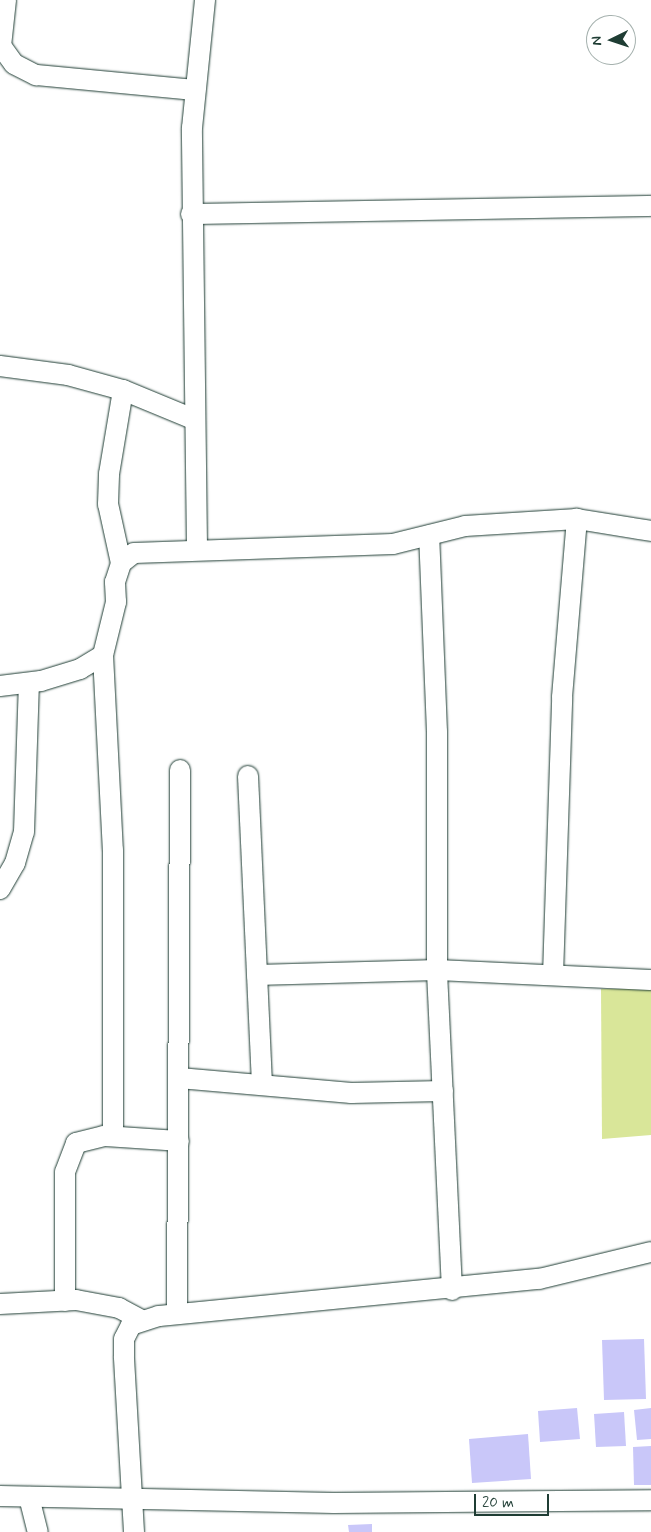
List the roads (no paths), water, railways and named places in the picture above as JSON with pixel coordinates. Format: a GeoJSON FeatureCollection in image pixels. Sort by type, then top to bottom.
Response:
{"type":"FeatureCollection","features":[{"type":"Feature","properties":{"kind":"street"},"geometry":{"type":"LineString","coordinates":[[6,0],[1,46],[14,64],[36,75],[195,90]]}},
{"type":"Feature","properties":{"kind":"street"},"geometry":{"type":"LineString","coordinates":[[196,548],[192,214],[195,90],[205,0]]}},
{"type":"Feature","properties":{"kind":"street"},"geometry":{"type":"LineString","coordinates":[[192,214],[651,206]]}},
{"type":"Feature","properties":{"kind":"street"},"geometry":{"type":"LineString","coordinates":[[0,366],[68,375],[124,390],[193,418]]}},
{"type":"Feature","properties":{"kind":"street"},"geometry":{"type":"LineString","coordinates":[[113,1136],[113,850],[103,655],[121,563],[108,504],[108,481],[124,390]]}},
{"type":"Feature","properties":{"kind":"street"},"geometry":{"type":"LineString","coordinates":[[121,563],[134,553],[196,548],[324,548],[393,544],[465,526],[577,519],[651,531]]}},
{"type":"Feature","properties":{"kind":"street"},"geometry":{"type":"LineString","coordinates":[[553,975],[562,697],[577,519]]}},
{"type":"Feature","properties":{"kind":"street"},"geometry":{"type":"LineString","coordinates":[[429,535],[437,732],[437,970],[452,1290]]}},
{"type":"Feature","properties":{"kind":"street"},"geometry":{"type":"LineString","coordinates":[[0,686],[29,682],[80,669],[103,655]]}},
{"type":"Feature","properties":{"kind":"street"},"geometry":{"type":"LineString","coordinates":[[0,889],[24,832],[29,682]]}},
{"type":"Feature","properties":{"kind":"street"},"geometry":{"type":"LineString","coordinates":[[177,1314],[180,1078],[180,770]]}},
{"type":"Feature","properties":{"kind":"street"},"geometry":{"type":"LineString","coordinates":[[248,776],[262,1085]]}},
{"type":"Feature","properties":{"kind":"street"},"geometry":{"type":"LineString","coordinates":[[257,975],[437,970],[651,980]]}},
{"type":"Feature","properties":{"kind":"street"},"geometry":{"type":"LineString","coordinates":[[180,1078],[351,1093],[443,1091]]}},
{"type":"Feature","properties":{"kind":"street"},"geometry":{"type":"LineString","coordinates":[[65,1301],[68,1156],[76,1143],[88,1137],[113,1136],[179,1141]]}},
{"type":"Feature","properties":{"kind":"street"},"geometry":{"type":"LineString","coordinates":[[134,1532],[124,1339],[132,1326],[142,1320],[177,1314],[452,1290],[539,1279],[651,1252]]}},
{"type":"Feature","properties":{"kind":"street"},"geometry":{"type":"LineString","coordinates":[[0,1304],[65,1301],[119,1308],[142,1320]]}},
{"type":"Feature","properties":{"kind":"street"},"geometry":{"type":"LineString","coordinates":[[0,1496],[334,1503],[651,1500]]}},
{"type":"Feature","properties":{"kind":"street"},"geometry":{"type":"LineString","coordinates":[[29,1497],[38,1532]]}}]}
